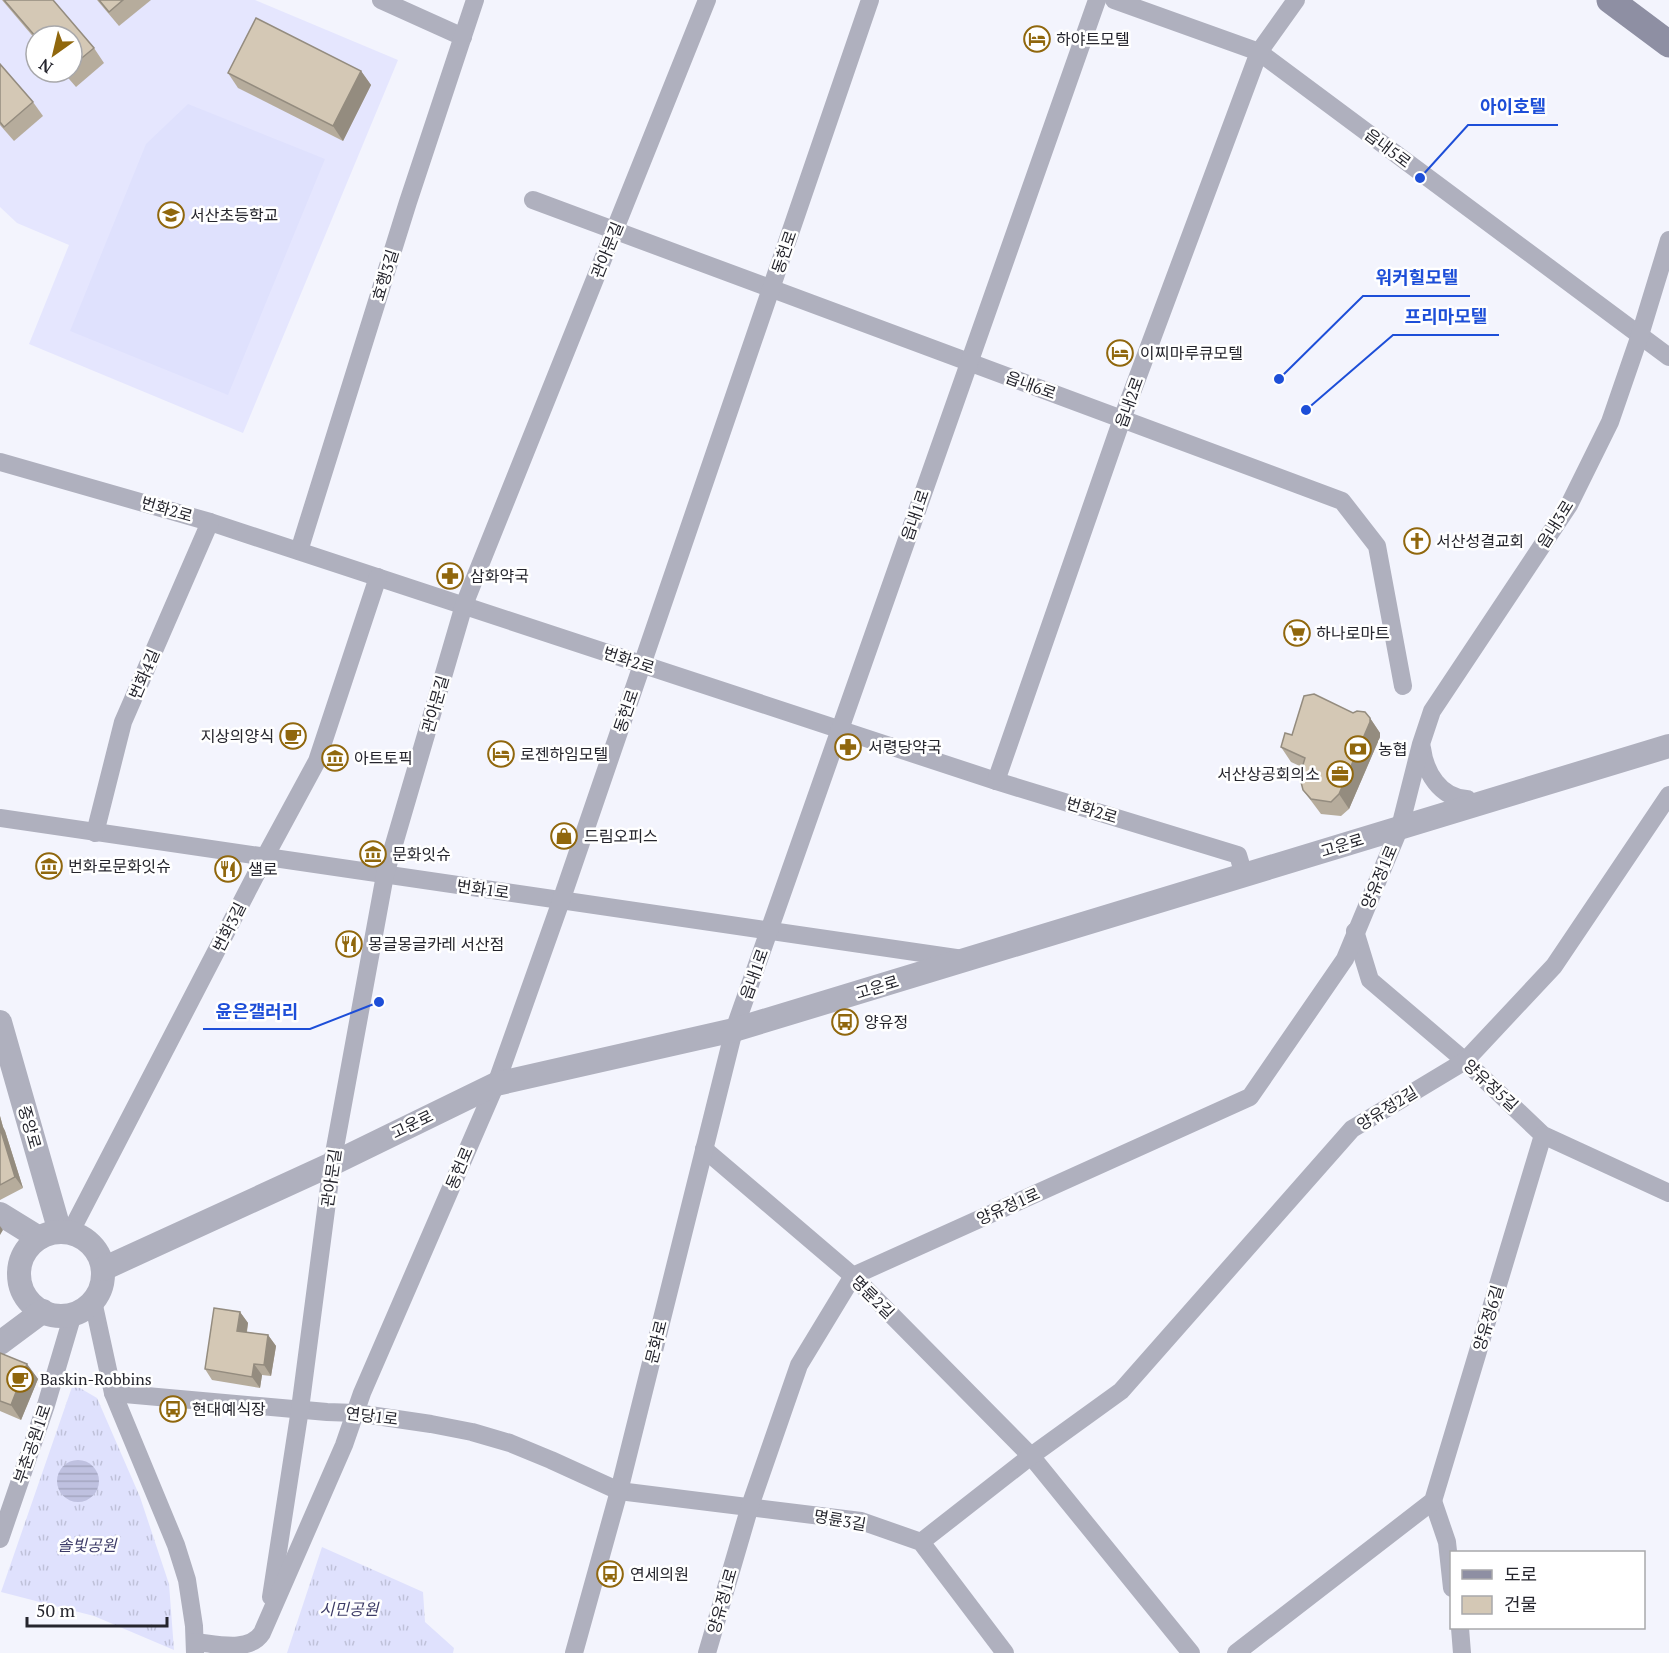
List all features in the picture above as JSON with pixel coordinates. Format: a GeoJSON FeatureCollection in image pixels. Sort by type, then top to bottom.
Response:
{"type":"FeatureCollection","features":[{"type":"Feature","properties":{"kind":"main road"},"geometry":{"type":"LineString","coordinates":[[1610,0],[1669,45]]}},
{"type":"Feature","properties":{"kind":"street"},"geometry":{"type":"LineString","coordinates":[[381,0],[463,36]]}},
{"type":"Feature","properties":{"kind":"street","name":"효행3길"},"geometry":{"type":"LineString","coordinates":[[299,551],[408,202],[475,0]]}},
{"type":"Feature","properties":{"kind":"street","name":"관아문길"},"geometry":{"type":"LineString","coordinates":[[267,1622],[300,1409],[332,1164],[385,875],[464,605],[706,0]]}},
{"type":"Feature","properties":{"kind":"street","name":"동헌로"},"geometry":{"type":"LineString","coordinates":[[356,1413],[362,1393],[496,1084],[870,0]]}},
{"type":"Feature","properties":{"kind":"street","name":"읍내1로"},"geometry":{"type":"LineString","coordinates":[[734,1030],[1097,0]]}},
{"type":"Feature","properties":{"kind":"street","name":"읍내5로"},"geometry":{"type":"LineString","coordinates":[[1114,0],[1259,52],[1669,357]]}},
{"type":"Feature","properties":{"kind":"street","name":"읍내2로"},"geometry":{"type":"LineString","coordinates":[[996,781],[1122,419],[1259,52],[1296,0]]}},
{"type":"Feature","properties":{"kind":"street","name":"읍내6로"},"geometry":{"type":"LineString","coordinates":[[533,200],[1342,501],[1377,546],[1403,686]]}},
{"type":"Feature","properties":{"kind":"street","name":"읍내3로"},"geometry":{"type":"LineString","coordinates":[[1400,827],[1422,740],[1432,711],[1569,505],[1610,422],[1669,240]]}},
{"type":"Feature","properties":{"kind":"street","name":"번화2로"},"geometry":{"type":"LineString","coordinates":[[0,462],[210,522],[840,729],[1241,865]]}},
{"type":"Feature","properties":{"kind":"street","name":"번화4길"},"geometry":{"type":"LineString","coordinates":[[95,833],[123,722],[210,522]]}},
{"type":"Feature","properties":{"kind":"street","name":"번화3길"},"geometry":{"type":"LineString","coordinates":[[56,1235],[317,761],[378,577]]}},
{"type":"Feature","properties":{"kind":"street"},"geometry":{"type":"LineString","coordinates":[[1422,740],[1425,766],[1433,780],[1456,798],[1467,799],[1469,807]]}},
{"type":"Feature","properties":{"kind":"street","name":"고운로"},"geometry":{"type":"LineString","coordinates":[[103,1269],[332,1164],[496,1084],[734,1030],[967,959],[1241,865],[1400,827],[1669,746]]}},
{"type":"Feature","properties":{"kind":"street","name":"양유정2길"},"geometry":{"type":"LineString","coordinates":[[1031,1456],[1121,1391],[1352,1129],[1465,1061],[1554,966],[1669,795]]}},
{"type":"Feature","properties":{"kind":"street","name":"번화1로"},"geometry":{"type":"LineString","coordinates":[[0,818],[967,959]]}},
{"type":"Feature","properties":{"kind":"street","name":"양유정1로"},"geometry":{"type":"LineString","coordinates":[[707,1653],[750,1506],[799,1365],[853,1276],[1250,1097],[1345,959],[1400,827]]}},
{"type":"Feature","properties":{"kind":"street","name":"양유정5길"},"geometry":{"type":"LineString","coordinates":[[1355,931],[1370,981],[1465,1061],[1543,1135],[1669,1192]]}},
{"type":"Feature","properties":{"kind":"street","name":"중앙로"},"geometry":{"type":"LineString","coordinates":[[0,1022],[56,1235]]}},
{"type":"Feature","properties":{"kind":"street","name":"문화로"},"geometry":{"type":"LineString","coordinates":[[573,1653],[618,1491],[734,1030]]}},
{"type":"Feature","properties":{"kind":"street","name":"양유정6길"},"geometry":{"type":"LineString","coordinates":[[1433,1501],[1543,1135]]}},
{"type":"Feature","properties":{"kind":"street","name":"명륜2길"},"geometry":{"type":"LineString","coordinates":[[704,1149],[853,1276],[1031,1456],[1191,1653]]}},
{"type":"Feature","properties":{"kind":"street"},"geometry":{"type":"LineString","coordinates":[[0,1214],[56,1235],[82,1238],[92,1246],[99,1257],[103,1269],[101,1287],[83,1308],[57,1315],[33,1305],[26,1296],[20,1277],[20,1266],[31,1245],[56,1235]]}},
{"type":"Feature","properties":{"kind":"street"},"geometry":{"type":"LineString","coordinates":[[83,1308],[113,1393],[182,1563],[190,1596],[195,1647],[250,1644],[259,1638],[356,1413]]}},
{"type":"Feature","properties":{"kind":"street","name":"부춘공원1로"},"geometry":{"type":"LineString","coordinates":[[0,1539],[46,1405],[83,1308]]}},
{"type":"Feature","properties":{"kind":"street"},"geometry":{"type":"LineString","coordinates":[[0,1343],[43,1311]]}},
{"type":"Feature","properties":{"kind":"street","name":"연당1로"},"geometry":{"type":"LineString","coordinates":[[113,1393],[356,1413],[431,1424],[472,1432],[510,1443],[618,1491]]}},
{"type":"Feature","properties":{"kind":"street"},"geometry":{"type":"LineString","coordinates":[[1005,1653],[921,1542],[1031,1456]]}},
{"type":"Feature","properties":{"kind":"street","name":"명륜3길"},"geometry":{"type":"LineString","coordinates":[[618,1491],[861,1521],[921,1542]]}},
{"type":"Feature","properties":{"kind":"street"},"geometry":{"type":"LineString","coordinates":[[1236,1653],[1433,1501],[1447,1542],[1450,1570]]}},
{"type":"Feature","properties":{"kind":"street"},"geometry":{"type":"LineString","coordinates":[[1460,1629],[1462,1653]]}},
{"type":"Feature","properties":{"kind":"shaded area","name":"서산초등학교"},"geometry":{"type":"Polygon","coordinates":[[[0,0],[255,0],[398,60],[243,433],[29,344],[69,245],[17,223],[0,207],[0,0]]]}},
{"type":"Feature","properties":{"kind":"shaded area"},"geometry":{"type":"Polygon","coordinates":[[[78,1460],[86,1461],[93,1466],[98,1473],[98,1489],[93,1496],[86,1501],[78,1502],[70,1501],[63,1496],[58,1489],[57,1481],[58,1473],[63,1466],[70,1461],[78,1460]]]}},
{"type":"Feature","properties":{"kind":"green space"},"geometry":{"type":"Polygon","coordinates":[[[188,104],[325,159],[228,395],[70,331],[146,144],[188,104]]]}},
{"type":"Feature","properties":{"kind":"green space","name":"솔빛공원"},"geometry":{"type":"Polygon","coordinates":[[[73,1384],[97,1398],[140,1497],[169,1584],[174,1650],[94,1616],[1,1592],[73,1384]]]}},
{"type":"Feature","properties":{"kind":"green space","name":"시민공원"},"geometry":{"type":"Polygon","coordinates":[[[322,1547],[423,1592],[425,1622],[454,1648],[453,1653],[287,1653],[322,1547]]]}},
{"type":"Feature","properties":{"kind":"building"},"geometry":{"type":"Polygon","coordinates":[[[4,0],[53,0],[74,24],[25,24],[4,0]]]}},
{"type":"Feature","properties":{"kind":"building"},"geometry":{"type":"Polygon","coordinates":[[[99,0],[123,0],[109,12],[99,0]]]}},
{"type":"Feature","properties":{"kind":"building"},"geometry":{"type":"Polygon","coordinates":[[[256,18],[361,71],[333,126],[228,73],[256,18]]]}},
{"type":"Feature","properties":{"kind":"building"},"geometry":{"type":"Polygon","coordinates":[[[84,36],[94,48],[84,56],[84,36]]]}},
{"type":"Feature","properties":{"kind":"building"},"geometry":{"type":"Polygon","coordinates":[[[0,64],[33,102],[4,127],[0,122],[0,64]]]}},
{"type":"Feature","properties":{"kind":"building"},"geometry":{"type":"Polygon","coordinates":[[[1314,694],[1353,713],[1365,712],[1370,718],[1339,794],[1331,802],[1311,799],[1303,790],[1301,782],[1305,758],[1281,747],[1285,733],[1292,735],[1304,696],[1314,694]]]}},
{"type":"Feature","properties":{"kind":"building"},"geometry":{"type":"Polygon","coordinates":[[[0,1128],[15,1177],[0,1185],[0,1128]]]}},
{"type":"Feature","properties":{"kind":"building"},"geometry":{"type":"Polygon","coordinates":[[[214,1308],[240,1312],[237,1331],[268,1335],[264,1365],[254,1364],[252,1377],[205,1369],[214,1308]]]}},
{"type":"Feature","properties":{"kind":"building"},"geometry":{"type":"Polygon","coordinates":[[[0,1353],[27,1364],[11,1405],[0,1401],[0,1353]]]}},
{"type":"Feature","properties":{"kind":"place","name":"하야트모텔"},"geometry":{"type":"Point","coordinates":[1037,39]}},
{"type":"Feature","properties":{"kind":"place","name":"아이호텔"},"geometry":{"type":"Point","coordinates":[1420,178]}},
{"type":"Feature","properties":{"kind":"place","name":"서산초등학교"},"geometry":{"type":"Point","coordinates":[171,215]}},
{"type":"Feature","properties":{"kind":"place","name":"이찌마루큐모텔"},"geometry":{"type":"Point","coordinates":[1120,353]}},
{"type":"Feature","properties":{"kind":"place","name":"워커힐모텔"},"geometry":{"type":"Point","coordinates":[1279,379]}},
{"type":"Feature","properties":{"kind":"place","name":"프리마모텔"},"geometry":{"type":"Point","coordinates":[1306,410]}},
{"type":"Feature","properties":{"kind":"place","name":"서산성결교회"},"geometry":{"type":"Point","coordinates":[1417,541]}},
{"type":"Feature","properties":{"kind":"place","name":"삼화약국"},"geometry":{"type":"Point","coordinates":[450,576]}},
{"type":"Feature","properties":{"kind":"place","name":"하나로마트"},"geometry":{"type":"Point","coordinates":[1297,633]}},
{"type":"Feature","properties":{"kind":"place","name":"지상의양식"},"geometry":{"type":"Point","coordinates":[293,736]}},
{"type":"Feature","properties":{"kind":"place","name":"서령당약국"},"geometry":{"type":"Point","coordinates":[848,747]}},
{"type":"Feature","properties":{"kind":"place","name":"농협"},"geometry":{"type":"Point","coordinates":[1358,749]}},
{"type":"Feature","properties":{"kind":"place","name":"로젠하임모텔"},"geometry":{"type":"Point","coordinates":[501,754]}},
{"type":"Feature","properties":{"kind":"place","name":"아트토픽"},"geometry":{"type":"Point","coordinates":[335,758]}},
{"type":"Feature","properties":{"kind":"place","name":"서산상공회의소"},"geometry":{"type":"Point","coordinates":[1340,774]}},
{"type":"Feature","properties":{"kind":"place","name":"드림오피스"},"geometry":{"type":"Point","coordinates":[564,836]}},
{"type":"Feature","properties":{"kind":"place","name":"문화잇슈"},"geometry":{"type":"Point","coordinates":[373,854]}},
{"type":"Feature","properties":{"kind":"place","name":"번화로문화잇슈"},"geometry":{"type":"Point","coordinates":[49,866]}},
{"type":"Feature","properties":{"kind":"place","name":"샐로"},"geometry":{"type":"Point","coordinates":[228,869]}},
{"type":"Feature","properties":{"kind":"place","name":"몽글몽글카레 서산점"},"geometry":{"type":"Point","coordinates":[349,944]}},
{"type":"Feature","properties":{"kind":"place","name":"윤은갤러리"},"geometry":{"type":"Point","coordinates":[379,1002]}},
{"type":"Feature","properties":{"kind":"place","name":"양유정"},"geometry":{"type":"Point","coordinates":[845,1022]}},
{"type":"Feature","properties":{"kind":"place","name":"Baskin-Robbins"},"geometry":{"type":"Point","coordinates":[20,1379]}},
{"type":"Feature","properties":{"kind":"place","name":"현대예식장"},"geometry":{"type":"Point","coordinates":[173,1409]}},
{"type":"Feature","properties":{"kind":"place","name":"연세의원"},"geometry":{"type":"Point","coordinates":[610,1574]}}]}
